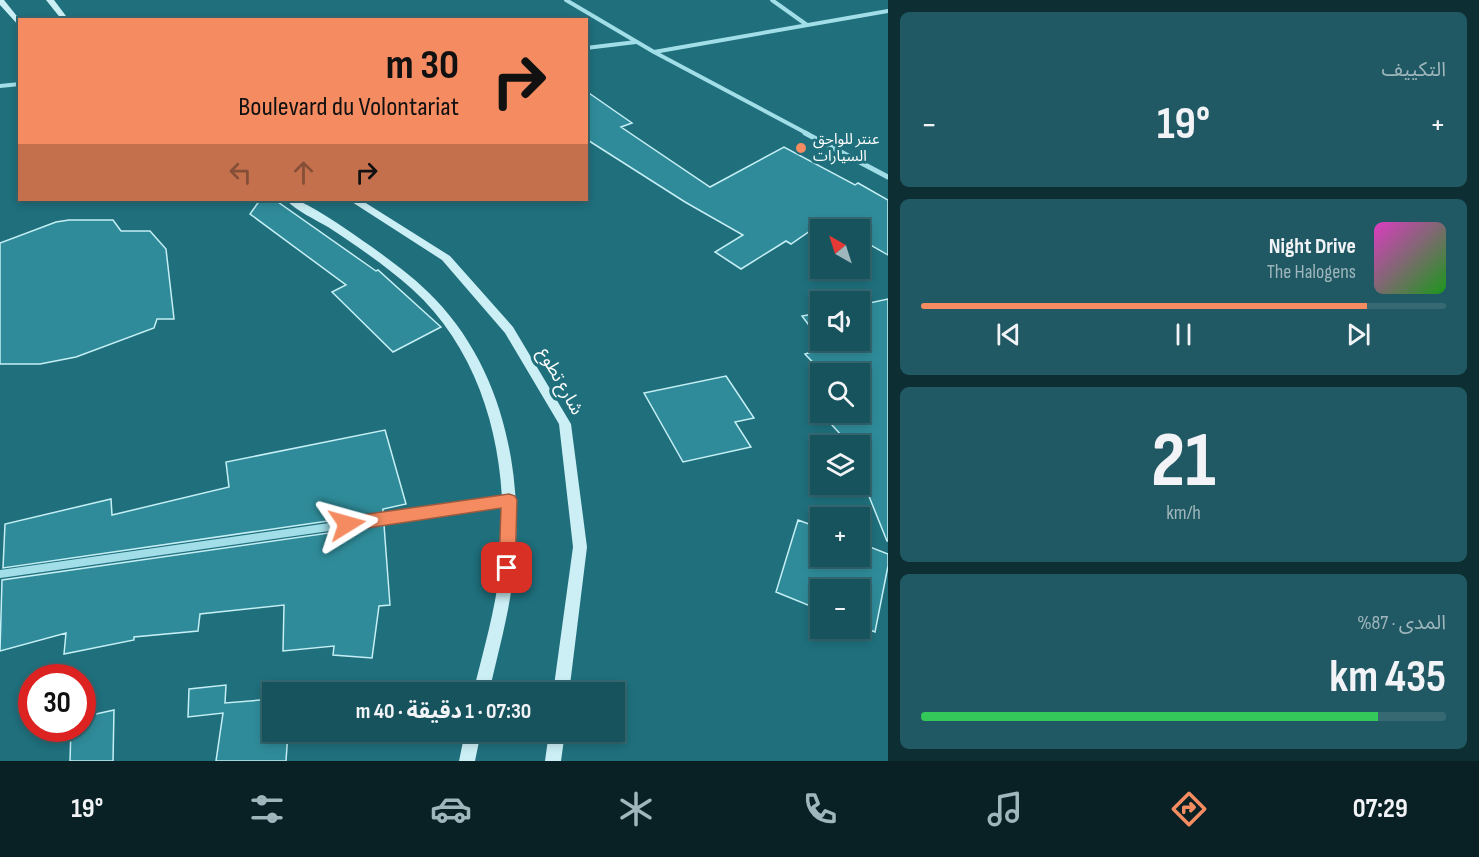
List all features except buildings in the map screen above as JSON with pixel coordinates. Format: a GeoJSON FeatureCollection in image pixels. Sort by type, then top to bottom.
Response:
{"type":"FeatureCollection","features":[{"type":"Feature","properties":{"kind":"main road"},"geometry":{"type":"LineString","coordinates":[[0,0],[18,22]]}},
{"type":"Feature","properties":{"kind":"main road"},"geometry":{"type":"LineString","coordinates":[[51,0],[64,18]]}},
{"type":"Feature","properties":{"kind":"main road"},"geometry":{"type":"LineString","coordinates":[[293,201],[376,255],[431,302],[470,351],[498,423],[509,500],[507,568],[483,682]]}},
{"type":"Feature","properties":{"kind":"main road","name":"شارع تطوع"},"geometry":{"type":"LineString","coordinates":[[357,201],[446,258],[509,330],[565,424],[580,547],[562,682]]}},
{"type":"Feature","properties":{"kind":"main road"},"geometry":{"type":"LineString","coordinates":[[467,761],[471,742]]}},
{"type":"Feature","properties":{"kind":"main road"},"geometry":{"type":"LineString","coordinates":[[553,761],[555,742]]}},
{"type":"Feature","properties":{"kind":"street"},"geometry":{"type":"LineString","coordinates":[[566,0],[654,52],[888,177]]}},
{"type":"Feature","properties":{"kind":"street"},"geometry":{"type":"LineString","coordinates":[[772,0],[807,25]]}},
{"type":"Feature","properties":{"kind":"street"},"geometry":{"type":"LineString","coordinates":[[654,52],[888,11]]}},
{"type":"Feature","properties":{"kind":"street"},"geometry":{"type":"LineString","coordinates":[[588,48],[637,41]]}},
{"type":"Feature","properties":{"kind":"street"},"geometry":{"type":"LineString","coordinates":[[0,86],[18,84]]}},
{"type":"Feature","properties":{"kind":"street"},"geometry":{"type":"LineString","coordinates":[[0,574],[509,500]]}},
{"type":"Feature","properties":{"kind":"place","name":"عنتر للواحق السيارات"},"geometry":{"type":"Point","coordinates":[801,148]}},
{"type":"Feature","properties":{"kind":"route"},"geometry":{"type":"LineString","coordinates":[[347,524],[509,500],[507,568]]}}]}
